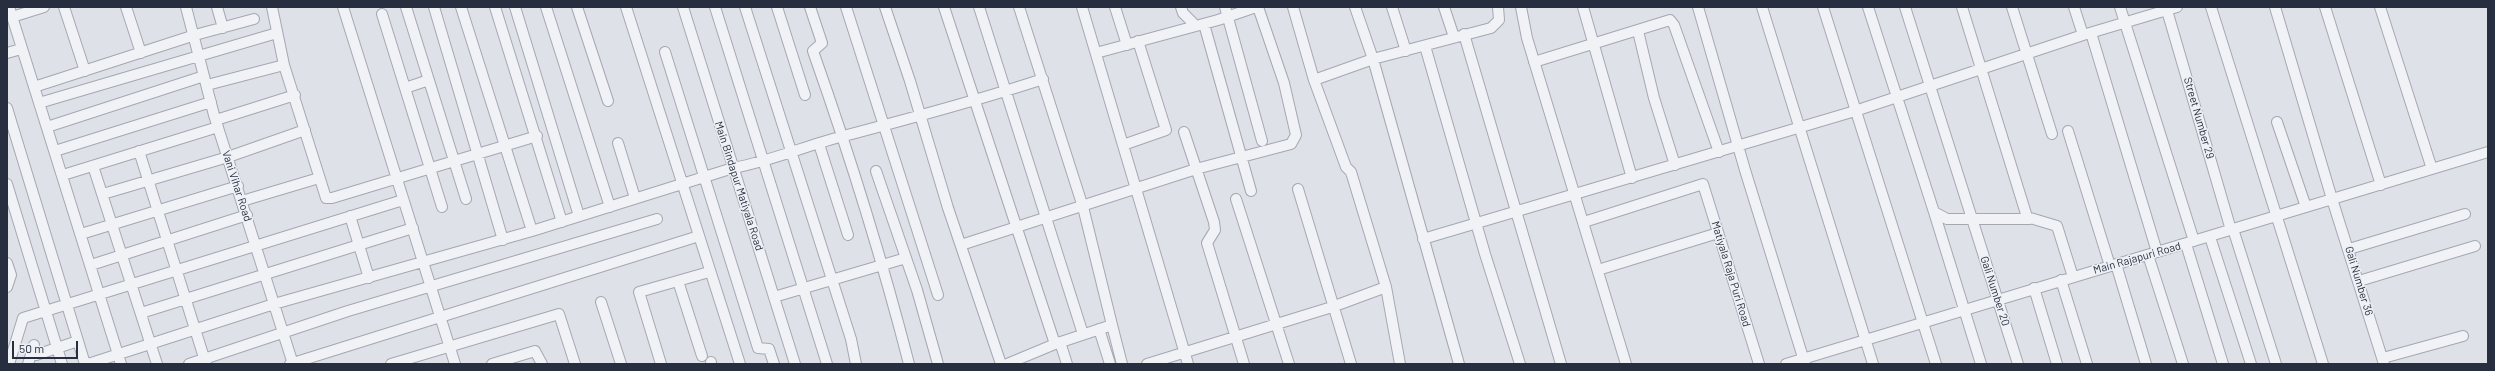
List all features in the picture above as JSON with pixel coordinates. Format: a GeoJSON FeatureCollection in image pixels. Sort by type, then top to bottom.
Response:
{"type":"FeatureCollection","features":[{"type":"Feature","properties":{"kind":"street"},"geometry":{"type":"LineString","coordinates":[[44,7],[10,12],[63,175],[121,364]]}},
{"type":"Feature","properties":{"kind":"street"},"geometry":{"type":"LineString","coordinates":[[64,7],[85,71]]}},
{"type":"Feature","properties":{"kind":"street"},"geometry":{"type":"LineString","coordinates":[[126,7],[141,53]]}},
{"type":"Feature","properties":{"kind":"street","name":"Vani Vihar Road"},"geometry":{"type":"LineString","coordinates":[[186,7],[195,35],[217,124],[238,186],[292,364]]}},
{"type":"Feature","properties":{"kind":"street"},"geometry":{"type":"LineString","coordinates":[[217,7],[223,28]]}},
{"type":"Feature","properties":{"kind":"street"},"geometry":{"type":"LineString","coordinates":[[272,7],[284,64],[295,94],[324,195],[328,198],[536,136]]}},
{"type":"Feature","properties":{"kind":"street"},"geometry":{"type":"LineString","coordinates":[[343,7],[395,178],[424,262],[455,364]]}},
{"type":"Feature","properties":{"kind":"street"},"geometry":{"type":"LineString","coordinates":[[406,7],[466,199]]}},
{"type":"Feature","properties":{"kind":"street"},"geometry":{"type":"LineString","coordinates":[[434,7],[502,240]]}},
{"type":"Feature","properties":{"kind":"street"},"geometry":{"type":"LineString","coordinates":[[461,7],[532,231]]}},
{"type":"Feature","properties":{"kind":"street"},"geometry":{"type":"LineString","coordinates":[[496,7],[562,222]]}},
{"type":"Feature","properties":{"kind":"street"},"geometry":{"type":"LineString","coordinates":[[515,7],[580,216]]}},
{"type":"Feature","properties":{"kind":"street"},"geometry":{"type":"LineString","coordinates":[[546,7],[610,207]]}},
{"type":"Feature","properties":{"kind":"street"},"geometry":{"type":"LineString","coordinates":[[577,7],[608,101]]}},
{"type":"Feature","properties":{"kind":"street"},"geometry":{"type":"LineString","coordinates":[[626,7],[740,364]]}},
{"type":"Feature","properties":{"kind":"street","name":"Main Bindapur Matiyala Road"},"geometry":{"type":"LineString","coordinates":[[683,7],[795,364]]}},
{"type":"Feature","properties":{"kind":"street"},"geometry":{"type":"LineString","coordinates":[[715,7],[762,162],[827,364]]}},
{"type":"Feature","properties":{"kind":"street"},"geometry":{"type":"LineString","coordinates":[[745,7],[833,281],[851,339],[856,364]]}},
{"type":"Feature","properties":{"kind":"street"},"geometry":{"type":"LineString","coordinates":[[777,7],[805,95]]}},
{"type":"Feature","properties":{"kind":"street"},"geometry":{"type":"LineString","coordinates":[[810,7],[822,43],[813,51],[843,136],[883,266],[909,364]]}},
{"type":"Feature","properties":{"kind":"street"},"geometry":{"type":"LineString","coordinates":[[846,7],[938,295]]}},
{"type":"Feature","properties":{"kind":"street"},"geometry":{"type":"LineString","coordinates":[[885,7],[961,245],[1001,364]]}},
{"type":"Feature","properties":{"kind":"street"},"geometry":{"type":"LineString","coordinates":[[944,7],[1016,228],[1067,364]]}},
{"type":"Feature","properties":{"kind":"street"},"geometry":{"type":"LineString","coordinates":[[979,7],[1083,334]]}},
{"type":"Feature","properties":{"kind":"street"},"geometry":{"type":"LineString","coordinates":[[1019,7],[1083,208],[1122,364]]}},
{"type":"Feature","properties":{"kind":"street"},"geometry":{"type":"LineString","coordinates":[[1082,7],[1188,364]]}},
{"type":"Feature","properties":{"kind":"street"},"geometry":{"type":"LineString","coordinates":[[1115,7],[1126,45]]}},
{"type":"Feature","properties":{"kind":"street"},"geometry":{"type":"LineString","coordinates":[[1181,7],[1183,13],[1200,25],[1251,191]]}},
{"type":"Feature","properties":{"kind":"street"},"geometry":{"type":"LineString","coordinates":[[961,245],[1083,208],[1196,169],[1291,144],[1296,135],[1284,83],[1257,7],[1227,12],[1200,25],[1096,53]]}},
{"type":"Feature","properties":{"kind":"street"},"geometry":{"type":"LineString","coordinates":[[1292,7],[1314,80],[1346,167],[1352,172],[1386,287],[1400,364]]}},
{"type":"Feature","properties":{"kind":"street"},"geometry":{"type":"LineString","coordinates":[[1355,7],[1373,59],[1459,364]]}},
{"type":"Feature","properties":{"kind":"street"},"geometry":{"type":"LineString","coordinates":[[1392,7],[1406,51]]}},
{"type":"Feature","properties":{"kind":"street"},"geometry":{"type":"LineString","coordinates":[[1444,7],[1459,36],[1561,364]]}},
{"type":"Feature","properties":{"kind":"street"},"geometry":{"type":"LineString","coordinates":[[1314,80],[1373,59],[1495,27],[1500,20],[1498,7]]}},
{"type":"Feature","properties":{"kind":"street"},"geometry":{"type":"LineString","coordinates":[[1521,7],[1534,62],[1584,222],[1626,364]]}},
{"type":"Feature","properties":{"kind":"street"},"geometry":{"type":"LineString","coordinates":[[1583,7],[1632,178]]}},
{"type":"Feature","properties":{"kind":"street"},"geometry":{"type":"LineString","coordinates":[[1698,7],[1738,147],[1805,361]]}},
{"type":"Feature","properties":{"kind":"street"},"geometry":{"type":"LineString","coordinates":[[1762,7],[1873,364]]}},
{"type":"Feature","properties":{"kind":"street"},"geometry":{"type":"LineString","coordinates":[[1824,7],[1855,111],[1936,364]]}},
{"type":"Feature","properties":{"kind":"street"},"geometry":{"type":"LineString","coordinates":[[1868,7],[1898,97],[1981,364]]}},
{"type":"Feature","properties":{"kind":"street","name":"Gali Number 20"},"geometry":{"type":"LineString","coordinates":[[1905,7],[2018,364]]}},
{"type":"Feature","properties":{"kind":"street"},"geometry":{"type":"LineString","coordinates":[[1962,7],[2026,213],[2030,219]]}},
{"type":"Feature","properties":{"kind":"street"},"geometry":{"type":"LineString","coordinates":[[2012,7],[2052,134]]}},
{"type":"Feature","properties":{"kind":"street"},"geometry":{"type":"LineString","coordinates":[[2074,7],[2087,34],[2152,253],[2183,364]]}},
{"type":"Feature","properties":{"kind":"street"},"geometry":{"type":"LineString","coordinates":[[2120,7],[2190,242],[2223,364]]}},
{"type":"Feature","properties":{"kind":"street"},"geometry":{"type":"LineString","coordinates":[[2211,7],[2323,364]]}},
{"type":"Feature","properties":{"kind":"street","name":"Gali Number 36"},"geometry":{"type":"LineString","coordinates":[[2275,7],[2332,199],[2384,361]]}},
{"type":"Feature","properties":{"kind":"street"},"geometry":{"type":"LineString","coordinates":[[2325,7],[2381,185]]}},
{"type":"Feature","properties":{"kind":"street"},"geometry":{"type":"LineString","coordinates":[[2380,7],[2432,169]]}},
{"type":"Feature","properties":{"kind":"street"},"geometry":{"type":"LineString","coordinates":[[1423,238],[1514,210],[1575,195],[1675,166],[1855,111],[2087,34],[2125,24],[2170,8]]}},
{"type":"Feature","properties":{"kind":"street","name":"Street Number 29"},"geometry":{"type":"LineString","coordinates":[[2170,8],[2232,230],[2276,364]]}},
{"type":"Feature","properties":{"kind":"street"},"geometry":{"type":"LineString","coordinates":[[1227,12],[1262,141]]}},
{"type":"Feature","properties":{"kind":"street"},"geometry":{"type":"LineString","coordinates":[[382,14],[442,207]]}},
{"type":"Feature","properties":{"kind":"street"},"geometry":{"type":"LineString","coordinates":[[34,87],[195,35],[254,19]]}},
{"type":"Feature","properties":{"kind":"street"},"geometry":{"type":"LineString","coordinates":[[1534,62],[1595,45],[1664,21],[1671,21],[1719,152]]}},
{"type":"Feature","properties":{"kind":"street"},"geometry":{"type":"LineString","coordinates":[[1638,31],[1654,98],[1675,166]]}},
{"type":"Feature","properties":{"kind":"street"},"geometry":{"type":"LineString","coordinates":[[39,103],[277,33]]}},
{"type":"Feature","properties":{"kind":"street"},"geometry":{"type":"LineString","coordinates":[[1123,145],[1166,130],[1138,41]]}},
{"type":"Feature","properties":{"kind":"street"},"geometry":{"type":"LineString","coordinates":[[1425,46],[1520,364]]}},
{"type":"Feature","properties":{"kind":"street"},"geometry":{"type":"LineString","coordinates":[[7,53],[21,48]]}},
{"type":"Feature","properties":{"kind":"street"},"geometry":{"type":"LineString","coordinates":[[665,52],[758,348],[769,349],[774,364]]}},
{"type":"Feature","properties":{"kind":"street"},"geometry":{"type":"LineString","coordinates":[[47,127],[206,81],[284,64]]}},
{"type":"Feature","properties":{"kind":"street"},"geometry":{"type":"LineString","coordinates":[[7,108],[66,304],[87,364],[274,304],[502,240],[733,168],[762,162],[843,136],[920,117],[1043,79]]}},
{"type":"Feature","properties":{"kind":"street"},"geometry":{"type":"LineString","coordinates":[[405,88],[429,80]]}},
{"type":"Feature","properties":{"kind":"street"},"geometry":{"type":"LineString","coordinates":[[63,175],[140,151],[217,124],[295,94]]}},
{"type":"Feature","properties":{"kind":"street"},"geometry":{"type":"LineString","coordinates":[[55,151],[211,102]]}},
{"type":"Feature","properties":{"kind":"street"},"geometry":{"type":"LineString","coordinates":[[2277,122],[2306,208]]}},
{"type":"Feature","properties":{"kind":"street"},"geometry":{"type":"LineString","coordinates":[[103,194],[228,157],[305,130]]}},
{"type":"Feature","properties":{"kind":"street"},"geometry":{"type":"LineString","coordinates":[[2068,131],[2146,364]]}},
{"type":"Feature","properties":{"kind":"street"},"geometry":{"type":"LineString","coordinates":[[1184,132],[1215,227],[1207,243],[1244,364]]}},
{"type":"Feature","properties":{"kind":"street"},"geometry":{"type":"LineString","coordinates":[[618,144],[635,198]]}},
{"type":"Feature","properties":{"kind":"street"},"geometry":{"type":"LineString","coordinates":[[819,144],[848,234]]}},
{"type":"Feature","properties":{"kind":"street"},"geometry":{"type":"LineString","coordinates":[[140,151],[205,362]]}},
{"type":"Feature","properties":{"kind":"street","name":"Main Rajapuri Road"},"geometry":{"type":"LineString","coordinates":[[1786,364],[1805,361],[1964,309],[2210,237],[2488,152]]}},
{"type":"Feature","properties":{"kind":"street"},"geometry":{"type":"LineString","coordinates":[[93,166],[157,364]]}},
{"type":"Feature","properties":{"kind":"street"},"geometry":{"type":"LineString","coordinates":[[876,171],[906,258],[938,364]]}},
{"type":"Feature","properties":{"kind":"street"},"geometry":{"type":"LineString","coordinates":[[242,200],[319,178]]}},
{"type":"Feature","properties":{"kind":"street"},"geometry":{"type":"LineString","coordinates":[[7,184],[62,364]]}},
{"type":"Feature","properties":{"kind":"street","name":"Matiyala Raja Puri Road"},"geometry":{"type":"LineString","coordinates":[[1584,222],[1703,184],[1759,364]]}},
{"type":"Feature","properties":{"kind":"street"},"geometry":{"type":"LineString","coordinates":[[81,234],[238,186]]}},
{"type":"Feature","properties":{"kind":"street"},"geometry":{"type":"LineString","coordinates":[[1298,189],[1332,307],[1351,364]]}},
{"type":"Feature","properties":{"kind":"street"},"geometry":{"type":"LineString","coordinates":[[1236,199],[1289,364]]}},
{"type":"Feature","properties":{"kind":"street"},"geometry":{"type":"LineString","coordinates":[[9,364],[23,318],[256,244],[403,200]]}},
{"type":"Feature","properties":{"kind":"street"},"geometry":{"type":"LineString","coordinates":[[1934,212],[1947,219],[2030,219],[2052,223],[2056,226],[2073,277]]}},
{"type":"Feature","properties":{"kind":"street"},"geometry":{"type":"LineString","coordinates":[[2349,249],[2465,214]]}},
{"type":"Feature","properties":{"kind":"street"},"geometry":{"type":"LineString","coordinates":[[91,265],[247,215]]}},
{"type":"Feature","properties":{"kind":"street"},"geometry":{"type":"LineString","coordinates":[[350,216],[368,278]]}},
{"type":"Feature","properties":{"kind":"street"},"geometry":{"type":"LineString","coordinates":[[189,364],[205,362],[283,332],[657,219]]}},
{"type":"Feature","properties":{"kind":"street"},"geometry":{"type":"LineString","coordinates":[[141,313],[413,228]]}},
{"type":"Feature","properties":{"kind":"street"},"geometry":{"type":"LineString","coordinates":[[1598,270],[1718,233]]}},
{"type":"Feature","properties":{"kind":"street"},"geometry":{"type":"LineString","coordinates":[[292,364],[699,236]]}},
{"type":"Feature","properties":{"kind":"street"},"geometry":{"type":"LineString","coordinates":[[2210,237],[2250,364]]}},
{"type":"Feature","properties":{"kind":"street"},"geometry":{"type":"LineString","coordinates":[[2359,281],[2475,246]]}},
{"type":"Feature","properties":{"kind":"street"},"geometry":{"type":"LineString","coordinates":[[774,297],[833,281],[906,258]]}},
{"type":"Feature","properties":{"kind":"street"},"geometry":{"type":"LineString","coordinates":[[7,263],[10,275],[7,287]]}},
{"type":"Feature","properties":{"kind":"street"},"geometry":{"type":"LineString","coordinates":[[662,364],[639,292],[710,272]]}},
{"type":"Feature","properties":{"kind":"street"},"geometry":{"type":"LineString","coordinates":[[2061,280],[2086,364]]}},
{"type":"Feature","properties":{"kind":"street"},"geometry":{"type":"LineString","coordinates":[[678,281],[702,356]]}},
{"type":"Feature","properties":{"kind":"street"},"geometry":{"type":"LineString","coordinates":[[1147,364],[1332,307],[1386,287]]}},
{"type":"Feature","properties":{"kind":"street"},"geometry":{"type":"LineString","coordinates":[[2034,288],[2057,364]]}},
{"type":"Feature","properties":{"kind":"street"},"geometry":{"type":"LineString","coordinates":[[601,302],[621,364]]}},
{"type":"Feature","properties":{"kind":"street"},"geometry":{"type":"LineString","coordinates":[[391,364],[559,314],[575,364]]}},
{"type":"Feature","properties":{"kind":"street"},"geometry":{"type":"LineString","coordinates":[[1007,364],[1018,362],[1058,343],[1112,325]]}},
{"type":"Feature","properties":{"kind":"street"},"geometry":{"type":"LineString","coordinates":[[1099,329],[1110,364]]}},
{"type":"Feature","properties":{"kind":"street"},"geometry":{"type":"LineString","coordinates":[[2384,361],[2463,336]]}},
{"type":"Feature","properties":{"kind":"street"},"geometry":{"type":"LineString","coordinates":[[28,364],[34,346],[37,360],[58,348],[78,341]]}},
{"type":"Feature","properties":{"kind":"street"},"geometry":{"type":"LineString","coordinates":[[492,364],[535,351],[542,364]]}}]}
